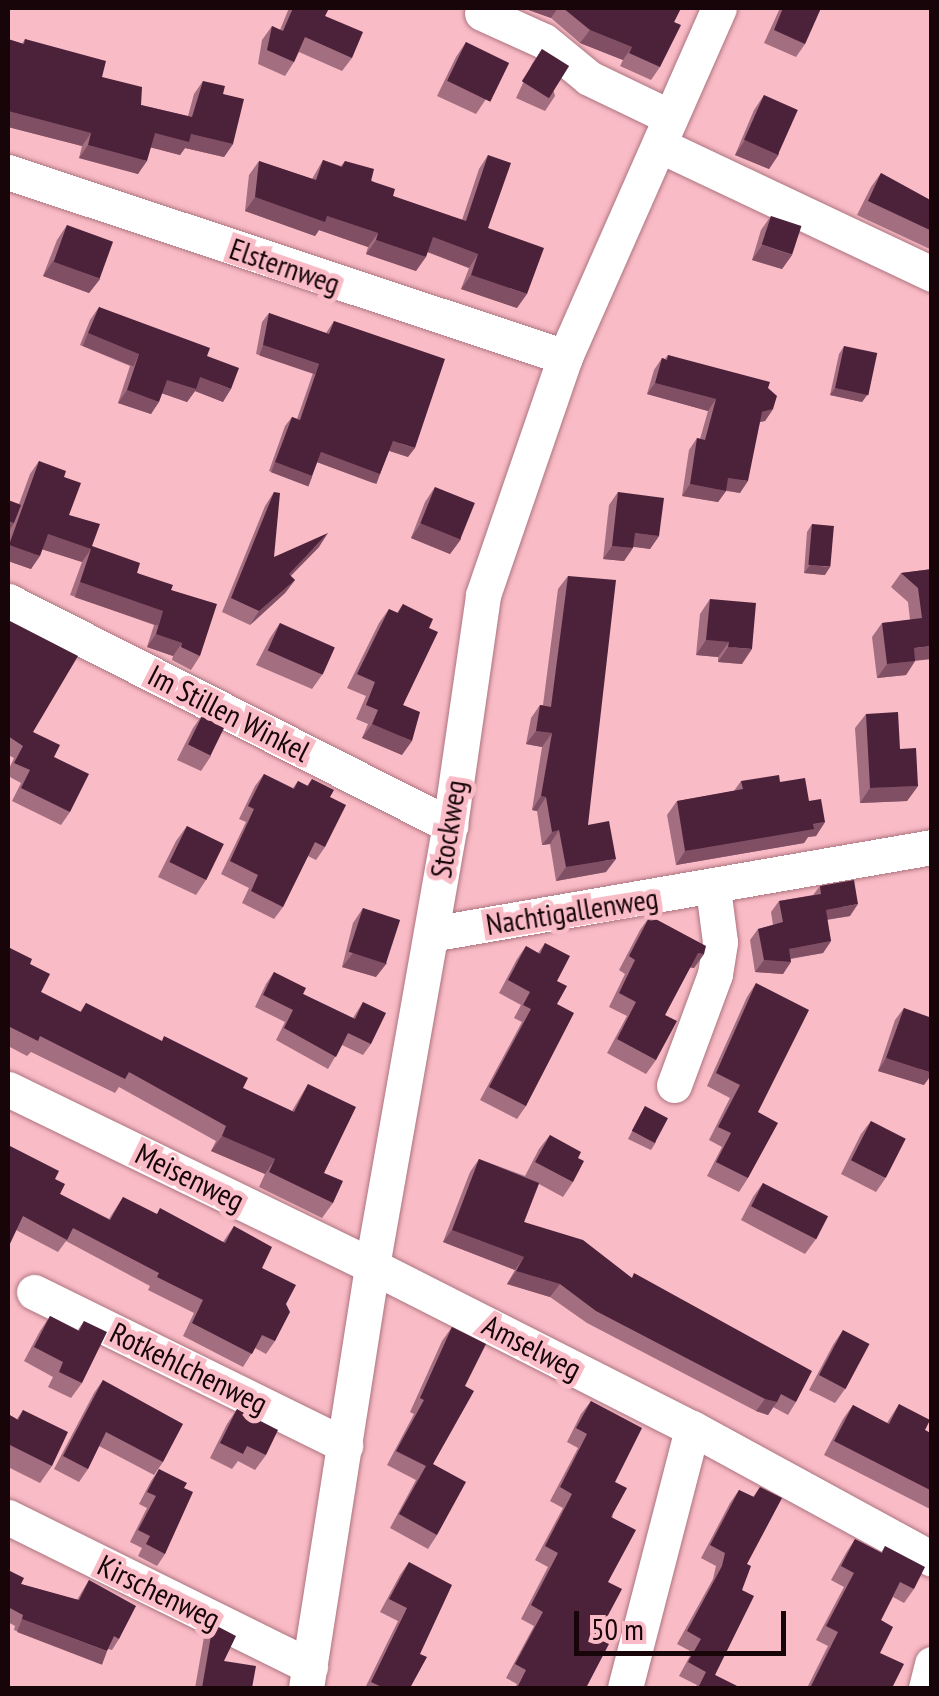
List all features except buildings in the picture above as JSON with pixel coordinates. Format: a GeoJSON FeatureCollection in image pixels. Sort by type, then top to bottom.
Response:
{"type":"FeatureCollection","features":[{"type":"Feature","properties":{"kind":"street","name":"Stockweg"},"geometry":{"type":"LineString","coordinates":[[308,1677],[372,1266],[450,826],[482,595],[565,356],[720,8]]}},
{"type":"Feature","properties":{"kind":"street"},"geometry":{"type":"LineString","coordinates":[[482,13],[544,41],[664,131],[932,274]]}},
{"type":"Feature","properties":{"kind":"street","name":"Elsternweg"},"geometry":{"type":"LineString","coordinates":[[8,172],[565,356]]}},
{"type":"Feature","properties":{"kind":"street","name":"Im Stillen Winkel"},"geometry":{"type":"LineString","coordinates":[[8,600],[450,826]]}},
{"type":"Feature","properties":{"kind":"street","name":"Nachtigallenweg"},"geometry":{"type":"LineString","coordinates":[[431,934],[932,848]]}},
{"type":"Feature","properties":{"kind":"street"},"geometry":{"type":"LineString","coordinates":[[674,1084],[715,974],[720,942],[713,888]]}},
{"type":"Feature","properties":{"kind":"street","name":"Meisenweg"},"geometry":{"type":"LineString","coordinates":[[8,1089],[372,1266]]}},
{"type":"Feature","properties":{"kind":"street","name":"Amselweg"},"geometry":{"type":"LineString","coordinates":[[372,1266],[692,1428],[932,1559]]}},
{"type":"Feature","properties":{"kind":"street","name":"Rotkehlchenweg"},"geometry":{"type":"LineString","coordinates":[[34,1292],[344,1444]]}},
{"type":"Feature","properties":{"kind":"street"},"geometry":{"type":"LineString","coordinates":[[625,1688],[692,1428]]}},
{"type":"Feature","properties":{"kind":"street","name":"Kirschenweg"},"geometry":{"type":"LineString","coordinates":[[8,1517],[308,1677]]}},
{"type":"Feature","properties":{"kind":"street"},"geometry":{"type":"LineString","coordinates":[[926,1688],[932,1664]]}}]}
